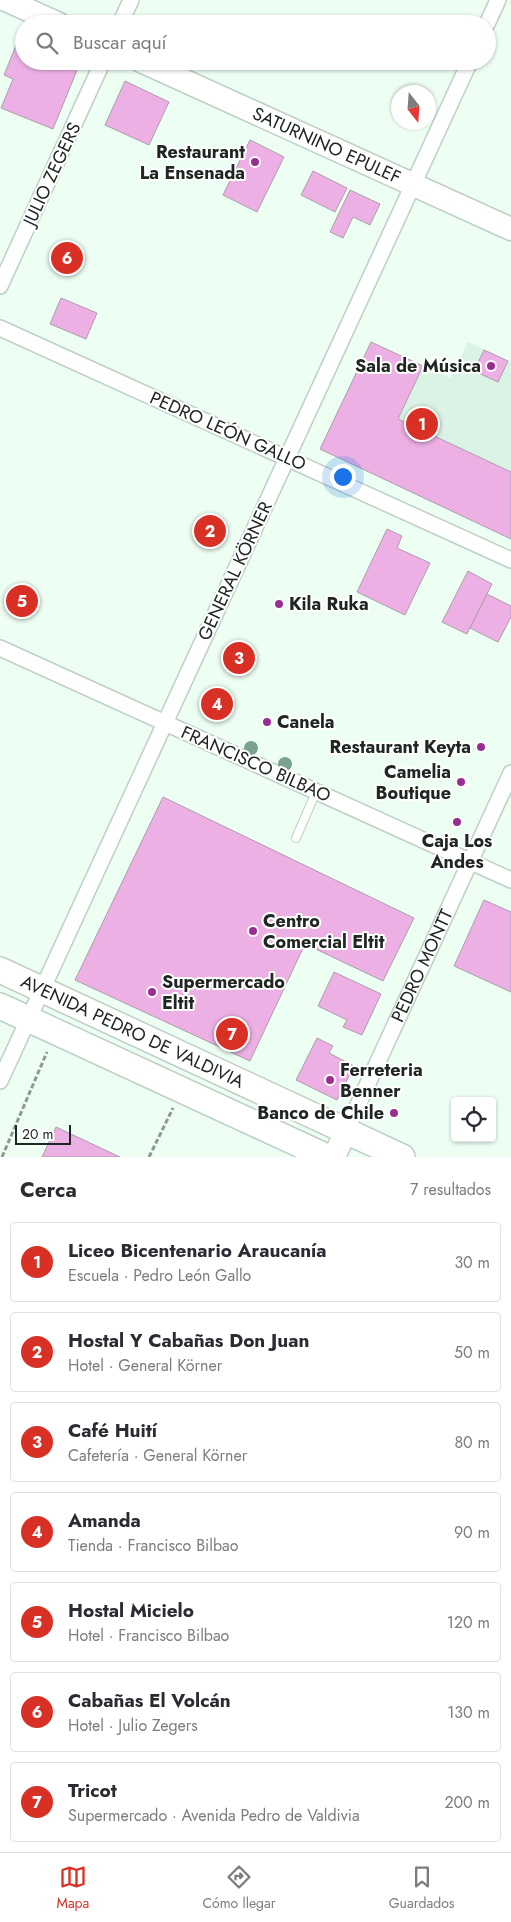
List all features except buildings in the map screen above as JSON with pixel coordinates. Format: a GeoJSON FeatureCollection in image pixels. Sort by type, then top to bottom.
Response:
{"type":"FeatureCollection","features":[{"type":"Feature","properties":{"kind":"main road"},"geometry":{"type":"LineString","coordinates":[[6,0],[39,15]]}},
{"type":"Feature","properties":{"kind":"main road","name":"SATURNINO EPULEF"},"geometry":{"type":"LineString","coordinates":[[161,70],[511,229]]}},
{"type":"Feature","properties":{"kind":"main road","name":"AVENIDA PEDRO DE VALDIVIA"},"geometry":{"type":"LineString","coordinates":[[0,970],[402,1157]]}},
{"type":"Feature","properties":{"kind":"main road","name":"AVENIDA PEDRO DE VALDIVIA"},"geometry":{"type":"LineString","coordinates":[[0,1006],[327,1157]]}},
{"type":"Feature","properties":{"kind":"main road","name":"PEDRO MONTT"},"geometry":{"type":"LineString","coordinates":[[334,1157],[346,1131]]}},
{"type":"Feature","properties":{"kind":"street"},"geometry":{"type":"LineString","coordinates":[[124,15],[131,0]]}},
{"type":"Feature","properties":{"kind":"street"},"geometry":{"type":"LineString","coordinates":[[491,15],[498,0]]}},
{"type":"Feature","properties":{"kind":"street","name":"JULIO ZEGERS"},"geometry":{"type":"LineString","coordinates":[[0,286],[99,70]]}},
{"type":"Feature","properties":{"kind":"street","name":"GENERAL KÖRNER"},"geometry":{"type":"LineString","coordinates":[[0,1081],[466,70]]}},
{"type":"Feature","properties":{"kind":"street","name":"PEDRO LEÓN GALLO"},"geometry":{"type":"LineString","coordinates":[[0,328],[511,560]]}},
{"type":"Feature","properties":{"kind":"street","name":"FRANCISCO BILBAO"},"geometry":{"type":"LineString","coordinates":[[0,648],[511,880]]}},
{"type":"Feature","properties":{"kind":"street","name":"PEDRO MONTT"},"geometry":{"type":"LineString","coordinates":[[346,1131],[511,773]]}},
{"type":"Feature","properties":{"kind":"lane"},"geometry":{"type":"LineString","coordinates":[[296,838],[316,792]]}},
{"type":"Feature","properties":{"kind":"path"},"geometry":{"type":"LineString","coordinates":[[2,1157],[48,1052]]}},
{"type":"Feature","properties":{"kind":"path"},"geometry":{"type":"LineString","coordinates":[[149,1157],[173,1107]]}},
{"type":"Feature","properties":{"kind":"shaded area"},"geometry":{"type":"Polygon","coordinates":[[[371,342],[450,378],[468,342],[511,362],[511,539],[320,449],[371,342]]]}},
{"type":"Feature","properties":{"kind":"place","name":"Restaurant La Ensenada"},"geometry":{"type":"Point","coordinates":[255,162]}},
{"type":"Feature","properties":{"kind":"place","name":"Cabañas El Volcán"},"geometry":{"type":"Point","coordinates":[67,258]}},
{"type":"Feature","properties":{"kind":"place","name":"Sala de Música"},"geometry":{"type":"Point","coordinates":[491,366]}},
{"type":"Feature","properties":{"kind":"place","name":"Liceo Bicentenario Araucanía"},"geometry":{"type":"Point","coordinates":[422,424]}},
{"type":"Feature","properties":{"kind":"place","name":"Hostal Y Cabañas Don Juan"},"geometry":{"type":"Point","coordinates":[210,531]}},
{"type":"Feature","properties":{"kind":"place","name":"Hostal Micielo"},"geometry":{"type":"Point","coordinates":[22,601]}},
{"type":"Feature","properties":{"kind":"place","name":"Kila Ruka"},"geometry":{"type":"Point","coordinates":[279,604]}},
{"type":"Feature","properties":{"kind":"place","name":"Café Huití"},"geometry":{"type":"Point","coordinates":[239,658]}},
{"type":"Feature","properties":{"kind":"place","name":"Amanda"},"geometry":{"type":"Point","coordinates":[217,704]}},
{"type":"Feature","properties":{"kind":"place","name":"Canela"},"geometry":{"type":"Point","coordinates":[267,722]}},
{"type":"Feature","properties":{"kind":"place","name":"Restaurant Keyta"},"geometry":{"type":"Point","coordinates":[481,747]}},
{"type":"Feature","properties":{"kind":"place","name":"Camelia Boutique"},"geometry":{"type":"Point","coordinates":[461,782]}},
{"type":"Feature","properties":{"kind":"place","name":"Caja Los Andes"},"geometry":{"type":"Point","coordinates":[457,822]}},
{"type":"Feature","properties":{"kind":"place","name":"Centro Comercial Eltit"},"geometry":{"type":"Point","coordinates":[253,931]}},
{"type":"Feature","properties":{"kind":"place","name":"Supermercado Eltit"},"geometry":{"type":"Point","coordinates":[152,992]}},
{"type":"Feature","properties":{"kind":"place","name":"Tricot"},"geometry":{"type":"Point","coordinates":[232,1034]}},
{"type":"Feature","properties":{"kind":"place","name":"Ferreteria Benner"},"geometry":{"type":"Point","coordinates":[330,1080]}},
{"type":"Feature","properties":{"kind":"place","name":"Banco de Chile"},"geometry":{"type":"Point","coordinates":[394,1113]}}]}
